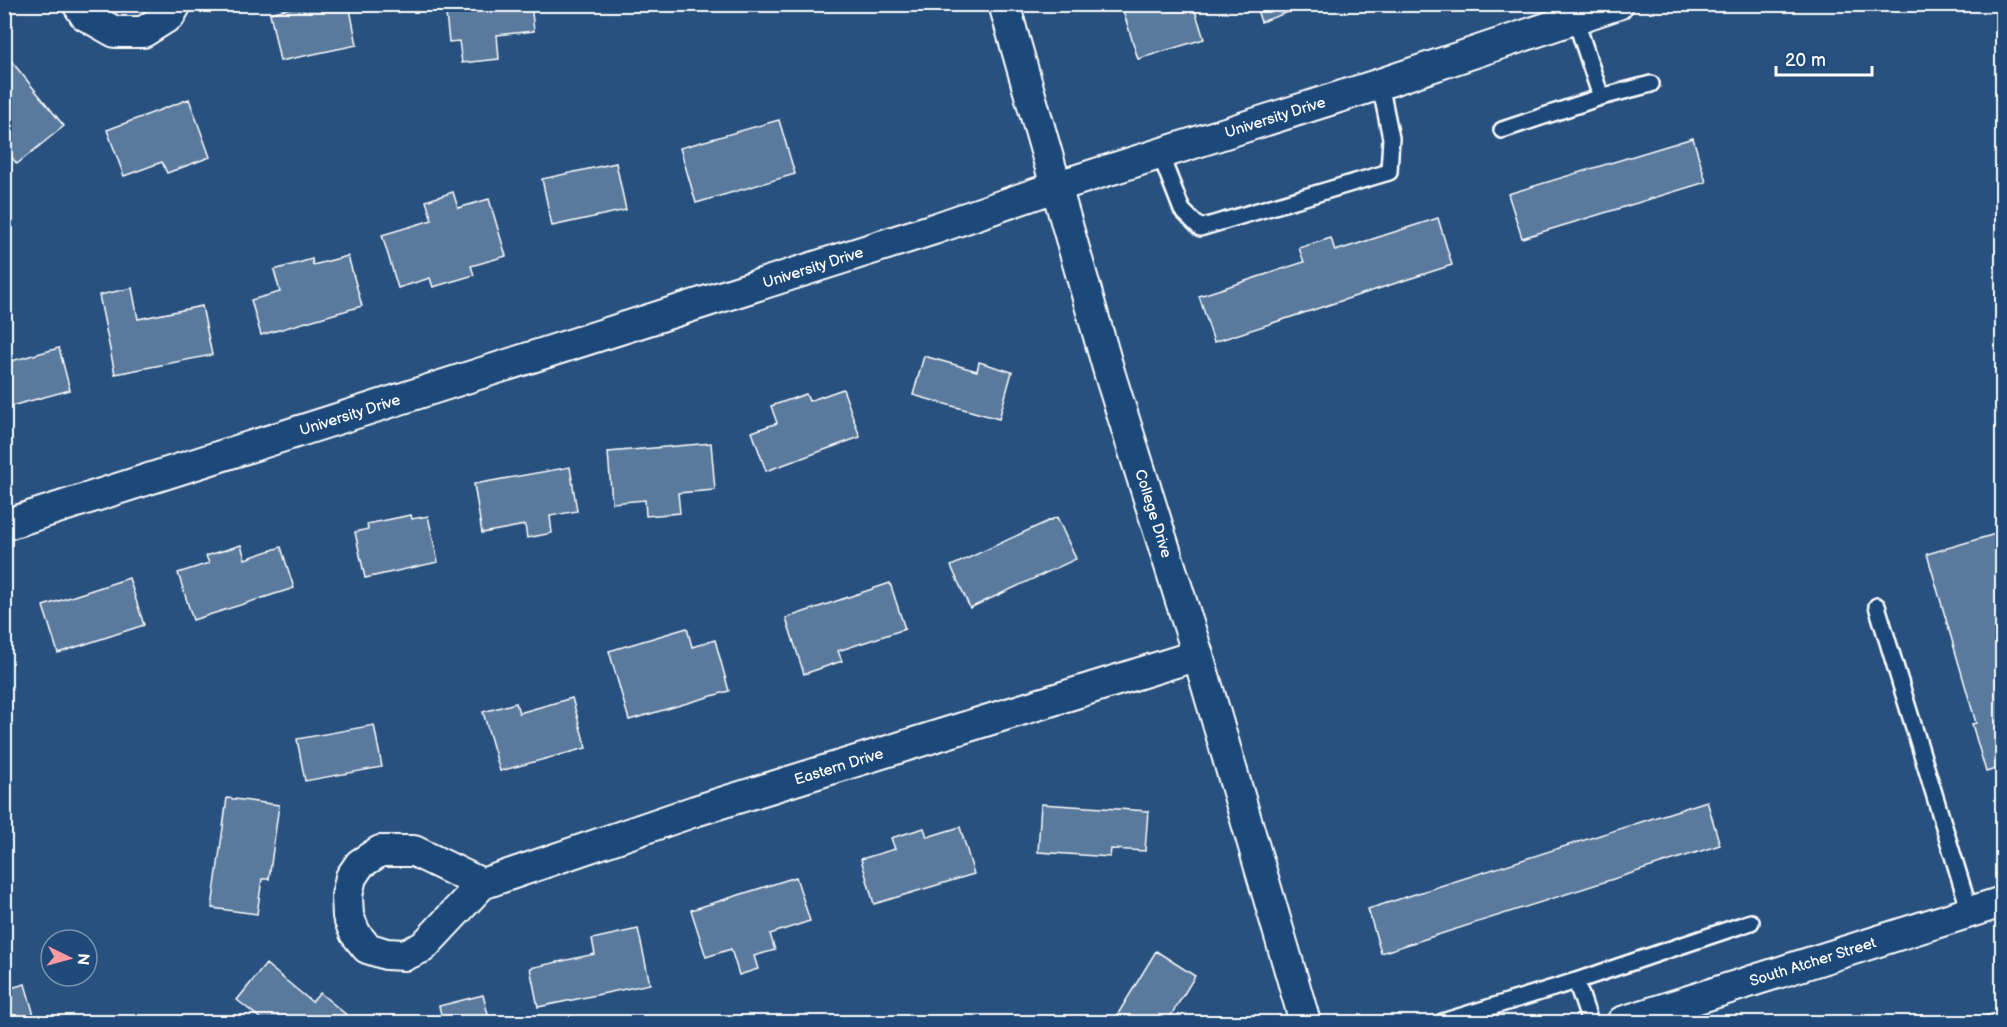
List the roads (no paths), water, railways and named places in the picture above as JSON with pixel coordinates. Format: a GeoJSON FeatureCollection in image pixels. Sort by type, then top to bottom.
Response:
{"type":"FeatureCollection","features":[{"type":"Feature","properties":{"kind":"street"},"geometry":{"type":"LineString","coordinates":[[78,4],[85,15],[115,32],[143,32],[170,15],[176,4]]}},
{"type":"Feature","properties":{"kind":"street","name":"College Drive"},"geometry":{"type":"LineString","coordinates":[[1004,4],[1110,375],[1198,655],[1305,1023]]}},
{"type":"Feature","properties":{"kind":"street","name":"University Drive"},"geometry":{"type":"LineString","coordinates":[[4,525],[934,228],[1055,186],[1380,84],[1618,4]]}},
{"type":"Feature","properties":{"kind":"street","name":"Eastern Drive"},"geometry":{"type":"LineString","coordinates":[[482,884],[695,811],[1198,655]]}},
{"type":"Feature","properties":{"kind":"street","name":"South Atcher Street"},"geometry":{"type":"LineString","coordinates":[[1622,1023],[2002,902]]}},
{"type":"Feature","properties":{"kind":"lane"},"geometry":{"type":"LineString","coordinates":[[1575,18],[1601,97]]}},
{"type":"Feature","properties":{"kind":"lane"},"geometry":{"type":"LineString","coordinates":[[1160,154],[1182,210],[1200,228],[1389,172],[1391,138],[1380,84]]}},
{"type":"Feature","properties":{"kind":"lane"},"geometry":{"type":"LineString","coordinates":[[1502,130],[1601,97],[1651,84]]}},
{"type":"Feature","properties":{"kind":"lane"},"geometry":{"type":"LineString","coordinates":[[1877,606],[1970,912]]}},
{"type":"Feature","properties":{"kind":"lane"},"geometry":{"type":"LineString","coordinates":[[1442,1023],[1751,922]]}},
{"type":"Feature","properties":{"kind":"lane"},"geometry":{"type":"LineString","coordinates":[[1576,981],[1590,1023]]}}]}
